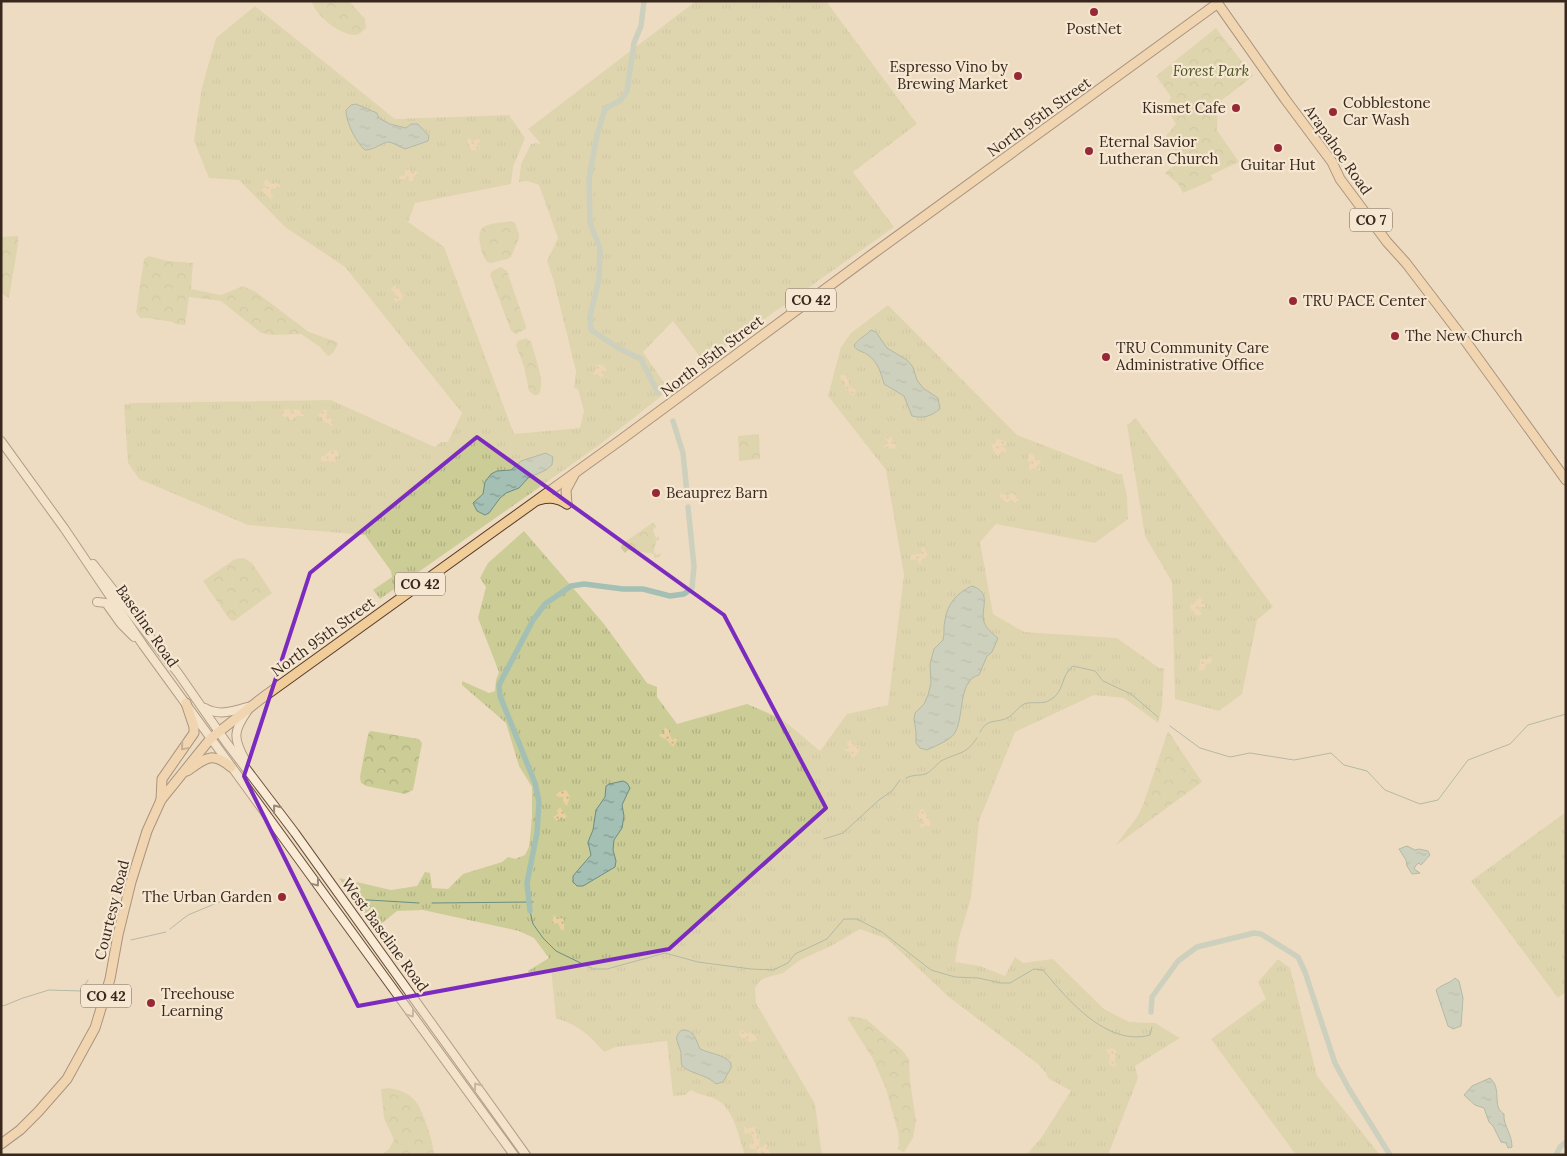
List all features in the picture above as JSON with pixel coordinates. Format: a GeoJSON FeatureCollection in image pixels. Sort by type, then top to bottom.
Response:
{"type":"FeatureCollection","features":[{"type":"Feature","properties":{"kind":"main road","name":"North 95th Street"},"geometry":{"type":"LineString","coordinates":[[220,731],[251,706],[537,501],[1218,2]]}},
{"type":"Feature","properties":{"kind":"main road","name":"Arapahoe Road"},"geometry":{"type":"LineString","coordinates":[[1218,2],[1285,99],[1332,162],[1340,179],[1464,339],[1566,480]]}},
{"type":"Feature","properties":{"kind":"main road","name":"Baseline Road"},"geometry":{"type":"LineString","coordinates":[[1,441],[211,738]]}},
{"type":"Feature","properties":{"kind":"main road"},"geometry":{"type":"LineString","coordinates":[[537,501],[555,498],[567,504],[566,490],[575,473]]}},
{"type":"Feature","properties":{"kind":"main road","name":"Baseline Road"},"geometry":{"type":"LineString","coordinates":[[64,528],[124,602],[220,731]]}},
{"type":"Feature","properties":{"kind":"main road"},"geometry":{"type":"LineString","coordinates":[[97,602],[106,603],[131,636],[143,644]]}},
{"type":"Feature","properties":{"kind":"main road"},"geometry":{"type":"LineString","coordinates":[[161,800],[162,779],[194,733],[194,727],[186,703]]}},
{"type":"Feature","properties":{"kind":"main road"},"geometry":{"type":"LineString","coordinates":[[200,703],[207,709],[217,713],[251,706]]}},
{"type":"Feature","properties":{"kind":"main road"},"geometry":{"type":"LineString","coordinates":[[251,706],[239,725],[235,740],[257,784]]}},
{"type":"Feature","properties":{"kind":"main road","name":"Courtesy Road"},"geometry":{"type":"LineString","coordinates":[[1,1144],[20,1130],[67,1079],[95,1028],[110,978],[130,882],[148,830],[161,800],[211,738],[220,731]]}},
{"type":"Feature","properties":{"kind":"main road","name":"West Baseline Road"},"geometry":{"type":"LineString","coordinates":[[220,731],[526,1155]]}},
{"type":"Feature","properties":{"kind":"main road","name":"West Baseline Road"},"geometry":{"type":"LineString","coordinates":[[211,738],[514,1155]]}},
{"type":"Feature","properties":{"kind":"main road"},"geometry":{"type":"LineString","coordinates":[[181,775],[204,759],[214,756],[222,759],[231,767]]}},
{"type":"Feature","properties":{"kind":"highlighted area"},"geometry":{"type":"Polygon","coordinates":[[[477,437],[724,615],[826,808],[669,949],[358,1006],[244,776],[310,573],[477,437]]]}},
{"type":"Feature","properties":{"kind":"green space"},"geometry":{"type":"Polygon","coordinates":[[[312,1],[349,1],[365,19],[366,28],[356,35],[343,32],[323,18],[314,7],[312,1]]]}},
{"type":"Feature","properties":{"kind":"green space"},"geometry":{"type":"Polygon","coordinates":[[[696,1],[826,1],[917,124],[853,172],[894,227],[704,362],[673,321],[643,352],[669,390],[598,446],[380,599],[373,590],[392,577],[391,571],[365,535],[248,525],[139,479],[128,463],[124,405],[131,403],[331,400],[435,447],[441,442],[448,442],[462,413],[345,267],[285,227],[239,180],[209,178],[194,141],[202,87],[216,38],[255,6],[395,119],[509,115],[525,138],[513,167],[511,184],[415,203],[408,222],[444,247],[514,434],[580,428],[584,411],[578,389],[574,388],[576,371],[547,261],[558,238],[539,185],[527,181],[519,182],[521,164],[531,144],[541,144],[528,129],[696,1]]]}},
{"type":"Feature","properties":{"kind":"green space","name":"Forest Park"},"geometry":{"type":"Polygon","coordinates":[[[1216,28],[1253,76],[1218,103],[1217,130],[1239,162],[1211,175],[1213,180],[1183,193],[1178,184],[1165,173],[1177,163],[1177,153],[1166,136],[1176,124],[1166,108],[1171,97],[1156,76],[1216,28]]]}},
{"type":"Feature","properties":{"kind":"green space"},"geometry":{"type":"Polygon","coordinates":[[[512,221],[515,223],[519,238],[511,257],[490,263],[487,262],[480,246],[480,231],[488,225],[512,221]]]}},
{"type":"Feature","properties":{"kind":"green space"},"geometry":{"type":"Polygon","coordinates":[[[18,236],[9,298],[1,293],[1,237],[18,236]]]}},
{"type":"Feature","properties":{"kind":"green space"},"geometry":{"type":"Polygon","coordinates":[[[149,256],[168,261],[193,263],[191,289],[221,295],[243,286],[256,292],[309,332],[338,344],[333,353],[328,356],[320,347],[301,334],[273,335],[261,333],[221,301],[189,297],[185,325],[140,318],[136,312],[144,259],[149,256]]]}},
{"type":"Feature","properties":{"kind":"green space"},"geometry":{"type":"Polygon","coordinates":[[[501,267],[507,271],[526,326],[526,329],[516,334],[511,331],[490,275],[492,271],[501,267]]]}},
{"type":"Feature","properties":{"kind":"green space"},"geometry":{"type":"Polygon","coordinates":[[[888,305],[1017,435],[1122,474],[1127,496],[1128,519],[1095,543],[996,524],[980,542],[993,614],[1024,632],[1117,638],[1159,668],[1164,668],[1162,707],[1158,723],[1124,698],[1094,695],[1015,732],[979,821],[971,898],[959,938],[955,962],[980,966],[1005,976],[1015,957],[1023,963],[1053,959],[1104,1009],[1129,1022],[1155,1023],[1180,1038],[1135,1066],[1138,1078],[1108,1155],[1026,1155],[1041,1138],[1071,1091],[1048,1078],[1038,1064],[950,998],[887,939],[860,929],[831,946],[800,960],[783,973],[765,978],[755,988],[756,1003],[815,1104],[822,1155],[745,1155],[731,1115],[720,1102],[691,1090],[685,1095],[673,1096],[667,1041],[616,1047],[604,1052],[583,1031],[572,1024],[556,1018],[551,969],[530,975],[528,971],[549,958],[534,938],[519,931],[423,910],[397,911],[375,929],[339,878],[391,890],[417,886],[425,872],[430,873],[432,888],[448,889],[463,874],[502,862],[508,857],[515,859],[525,855],[529,847],[532,818],[532,787],[519,766],[506,723],[462,685],[462,681],[489,693],[495,691],[499,672],[478,618],[486,587],[480,578],[488,563],[524,531],[604,624],[647,683],[657,687],[657,697],[677,724],[747,704],[782,719],[820,751],[847,714],[888,705],[904,575],[886,470],[828,396],[841,347],[851,333],[888,305]]]}},
{"type":"Feature","properties":{"kind":"green space"},"geometry":{"type":"Polygon","coordinates":[[[526,338],[531,342],[541,377],[538,395],[534,395],[529,391],[524,367],[516,345],[518,341],[526,338]]]}},
{"type":"Feature","properties":{"kind":"green space"},"geometry":{"type":"Polygon","coordinates":[[[1136,418],[1273,607],[1257,620],[1242,694],[1219,711],[1175,699],[1172,582],[1145,536],[1127,425],[1136,418]]]}},
{"type":"Feature","properties":{"kind":"green space"},"geometry":{"type":"Polygon","coordinates":[[[759,434],[760,459],[739,461],[738,436],[759,434]]]}},
{"type":"Feature","properties":{"kind":"green space"},"geometry":{"type":"Polygon","coordinates":[[[652,523],[656,527],[653,530],[656,538],[659,536],[654,552],[657,555],[661,553],[660,557],[654,558],[654,554],[628,550],[625,553],[621,548],[622,544],[652,523]]]}},
{"type":"Feature","properties":{"kind":"green space"},"geometry":{"type":"Polygon","coordinates":[[[244,558],[252,563],[272,593],[234,621],[230,620],[203,581],[235,559],[244,558]]]}},
{"type":"Feature","properties":{"kind":"green space"},"geometry":{"type":"Polygon","coordinates":[[[371,731],[419,739],[422,743],[413,790],[405,794],[366,786],[361,783],[360,777],[367,739],[371,731]]]}},
{"type":"Feature","properties":{"kind":"green space"},"geometry":{"type":"Polygon","coordinates":[[[1168,731],[1202,782],[1115,846],[1137,817],[1143,805],[1168,731]]]}},
{"type":"Feature","properties":{"kind":"green space"},"geometry":{"type":"Polygon","coordinates":[[[1176,763],[1182,771],[1168,781],[1162,774],[1176,763]]]}},
{"type":"Feature","properties":{"kind":"green space"},"geometry":{"type":"Polygon","coordinates":[[[1186,775],[1191,781],[1180,790],[1175,784],[1186,775]]]}},
{"type":"Feature","properties":{"kind":"green space"},"geometry":{"type":"Polygon","coordinates":[[[1566,812],[1566,992],[1558,998],[1471,881],[1566,812]]]}},
{"type":"Feature","properties":{"kind":"green space"},"geometry":{"type":"Polygon","coordinates":[[[1278,959],[1290,968],[1317,1076],[1380,1155],[1296,1155],[1211,1039],[1266,999],[1258,982],[1278,959]]]}},
{"type":"Feature","properties":{"kind":"green space"},"geometry":{"type":"Polygon","coordinates":[[[850,1016],[866,1019],[902,1050],[909,1059],[916,1121],[913,1138],[904,1152],[897,1149],[899,1145],[898,1132],[886,1089],[873,1059],[847,1018],[850,1016]]]}},
{"type":"Feature","properties":{"kind":"green space"},"geometry":{"type":"Polygon","coordinates":[[[389,1088],[403,1092],[413,1098],[420,1107],[432,1141],[434,1155],[382,1155],[389,1149],[394,1140],[384,1118],[381,1089],[389,1088]]]}},
{"type":"Feature","properties":{"kind":"sand"},"geometry":{"type":"Polygon","coordinates":[[[469,137],[472,141],[480,140],[476,145],[480,146],[480,149],[472,151],[467,142],[469,137]]]}},
{"type":"Feature","properties":{"kind":"sand"},"geometry":{"type":"Polygon","coordinates":[[[409,169],[411,172],[418,172],[413,177],[413,183],[407,179],[399,179],[409,169]]]}},
{"type":"Feature","properties":{"kind":"sand"},"geometry":{"type":"Polygon","coordinates":[[[266,179],[271,184],[277,183],[281,186],[278,189],[273,188],[270,190],[273,197],[271,199],[261,191],[263,188],[266,188],[264,183],[266,179]]]}},
{"type":"Feature","properties":{"kind":"sand"},"geometry":{"type":"Polygon","coordinates":[[[394,286],[398,287],[403,296],[402,299],[396,302],[393,299],[397,296],[391,289],[394,286]]]}},
{"type":"Feature","properties":{"kind":"sand"},"geometry":{"type":"Polygon","coordinates":[[[596,365],[603,365],[607,370],[602,372],[604,376],[600,378],[598,374],[592,374],[596,365]]]}},
{"type":"Feature","properties":{"kind":"sand"},"geometry":{"type":"Polygon","coordinates":[[[841,375],[849,379],[849,386],[856,390],[854,395],[845,387],[845,383],[840,378],[841,375]]]}},
{"type":"Feature","properties":{"kind":"sand"},"geometry":{"type":"Polygon","coordinates":[[[288,408],[291,412],[295,409],[302,411],[304,416],[297,416],[291,421],[287,417],[283,417],[281,412],[288,408]]]}},
{"type":"Feature","properties":{"kind":"sand"},"geometry":{"type":"Polygon","coordinates":[[[323,410],[327,410],[327,416],[333,421],[334,425],[331,426],[323,422],[322,418],[318,415],[323,410]]]}},
{"type":"Feature","properties":{"kind":"sand"},"geometry":{"type":"Polygon","coordinates":[[[886,436],[893,438],[892,442],[896,445],[895,449],[883,447],[888,443],[885,438],[886,436]]]}},
{"type":"Feature","properties":{"kind":"sand"},"geometry":{"type":"Polygon","coordinates":[[[996,438],[1007,442],[1006,445],[1001,446],[1006,449],[1005,453],[1001,452],[998,456],[992,445],[996,443],[996,438]]]}},
{"type":"Feature","properties":{"kind":"sand"},"geometry":{"type":"Polygon","coordinates":[[[337,450],[339,456],[334,457],[336,461],[333,464],[328,460],[323,463],[321,462],[321,457],[329,451],[337,450]]]}},
{"type":"Feature","properties":{"kind":"sand"},"geometry":{"type":"Polygon","coordinates":[[[1030,453],[1034,454],[1035,461],[1041,461],[1037,465],[1041,469],[1039,471],[1034,468],[1031,470],[1027,468],[1031,463],[1026,459],[1030,453]]]}},
{"type":"Feature","properties":{"kind":"sand"},"geometry":{"type":"Polygon","coordinates":[[[1012,492],[1019,499],[1016,503],[1013,503],[1011,499],[1007,503],[999,496],[1001,493],[1007,496],[1012,492]]]}},
{"type":"Feature","properties":{"kind":"sand"},"geometry":{"type":"Polygon","coordinates":[[[924,547],[928,556],[922,559],[921,564],[917,559],[910,559],[911,555],[921,554],[924,547]]]}},
{"type":"Feature","properties":{"kind":"sand"},"geometry":{"type":"Polygon","coordinates":[[[1200,596],[1206,607],[1199,607],[1201,615],[1198,616],[1192,612],[1190,606],[1200,596]]]}},
{"type":"Feature","properties":{"kind":"sand"},"geometry":{"type":"Polygon","coordinates":[[[1209,656],[1212,658],[1211,663],[1206,664],[1204,670],[1199,671],[1200,659],[1206,659],[1209,656]]]}},
{"type":"Feature","properties":{"kind":"sand"},"geometry":{"type":"Polygon","coordinates":[[[667,726],[672,740],[678,738],[673,747],[666,739],[659,736],[660,734],[665,734],[664,729],[667,726]]]}},
{"type":"Feature","properties":{"kind":"sand"},"geometry":{"type":"Polygon","coordinates":[[[850,740],[853,742],[853,747],[860,746],[854,757],[851,757],[850,752],[844,750],[848,747],[847,742],[850,740]]]}},
{"type":"Feature","properties":{"kind":"sand"},"geometry":{"type":"Polygon","coordinates":[[[566,790],[570,797],[567,806],[563,802],[563,797],[556,795],[558,792],[566,790]]]}},
{"type":"Feature","properties":{"kind":"sand"},"geometry":{"type":"Polygon","coordinates":[[[560,807],[567,817],[565,819],[561,817],[557,821],[553,817],[558,814],[557,810],[560,807]]]}},
{"type":"Feature","properties":{"kind":"sand"},"geometry":{"type":"Polygon","coordinates":[[[923,809],[931,824],[929,827],[925,825],[922,828],[919,826],[923,820],[915,818],[920,810],[923,809]]]}},
{"type":"Feature","properties":{"kind":"sand"},"geometry":{"type":"Polygon","coordinates":[[[554,914],[557,919],[561,918],[564,920],[564,930],[561,930],[558,923],[552,924],[554,914]]]}},
{"type":"Feature","properties":{"kind":"sand"},"geometry":{"type":"Polygon","coordinates":[[[742,1029],[747,1034],[752,1031],[754,1036],[759,1038],[751,1043],[745,1038],[741,1038],[739,1033],[742,1029]]]}},
{"type":"Feature","properties":{"kind":"sand"},"geometry":{"type":"Polygon","coordinates":[[[1114,1048],[1117,1052],[1115,1054],[1117,1057],[1114,1060],[1116,1065],[1114,1067],[1109,1064],[1110,1055],[1106,1049],[1114,1048]]]}},
{"type":"Feature","properties":{"kind":"sand"},"geometry":{"type":"Polygon","coordinates":[[[744,1127],[755,1127],[760,1138],[759,1146],[761,1148],[766,1144],[769,1147],[769,1152],[773,1155],[759,1155],[756,1149],[750,1149],[748,1146],[754,1141],[751,1133],[745,1134],[744,1127]]]}},
{"type":"Feature","properties":{"kind":"water"},"geometry":{"type":"Polygon","coordinates":[[[356,104],[377,113],[379,118],[390,124],[406,128],[411,124],[418,124],[429,136],[428,141],[405,149],[389,142],[365,150],[352,132],[346,115],[346,110],[351,105],[356,104]]]}},
{"type":"Feature","properties":{"kind":"water"},"geometry":{"type":"Polygon","coordinates":[[[871,330],[876,332],[887,348],[907,360],[913,367],[917,380],[923,388],[938,398],[940,409],[927,416],[912,416],[904,396],[884,384],[877,364],[868,355],[854,346],[857,341],[871,330]]]}},
{"type":"Feature","properties":{"kind":"water"},"geometry":{"type":"Polygon","coordinates":[[[546,453],[553,457],[552,465],[546,470],[528,478],[519,488],[506,493],[489,513],[485,515],[477,511],[473,503],[483,494],[485,482],[491,474],[497,471],[511,470],[521,461],[546,453]]]}},
{"type":"Feature","properties":{"kind":"water"},"geometry":{"type":"Polygon","coordinates":[[[972,586],[978,589],[984,597],[984,622],[988,629],[998,638],[992,652],[987,656],[979,675],[972,678],[967,684],[957,727],[952,737],[927,750],[920,748],[916,743],[914,719],[915,713],[924,704],[928,695],[931,683],[930,664],[934,649],[943,640],[946,614],[951,604],[958,595],[972,586]]]}},
{"type":"Feature","properties":{"kind":"water"},"geometry":{"type":"Polygon","coordinates":[[[623,781],[630,788],[622,805],[624,816],[622,828],[614,840],[615,867],[583,886],[577,886],[573,882],[573,876],[591,855],[588,842],[593,830],[596,810],[605,797],[606,786],[623,781]]]}},
{"type":"Feature","properties":{"kind":"water"},"geometry":{"type":"Polygon","coordinates":[[[1407,846],[1415,850],[1428,851],[1430,855],[1421,865],[1419,863],[1416,865],[1414,869],[1420,873],[1412,874],[1407,866],[1406,860],[1399,849],[1407,846]]]}},
{"type":"Feature","properties":{"kind":"water"},"geometry":{"type":"Polygon","coordinates":[[[1455,978],[1459,981],[1463,998],[1461,1026],[1453,1029],[1448,1026],[1436,990],[1455,978]]]}},
{"type":"Feature","properties":{"kind":"water"},"geometry":{"type":"Polygon","coordinates":[[[682,1030],[692,1033],[700,1049],[721,1056],[731,1063],[731,1068],[723,1082],[716,1084],[708,1078],[682,1066],[677,1035],[682,1030]]]}},
{"type":"Feature","properties":{"kind":"water"},"geometry":{"type":"Polygon","coordinates":[[[1490,1078],[1496,1088],[1498,1107],[1504,1114],[1512,1147],[1508,1148],[1506,1143],[1501,1142],[1489,1122],[1484,1108],[1475,1105],[1464,1095],[1472,1086],[1490,1078]]]}},
{"type":"Feature","properties":{"kind":"waterway"},"geometry":{"type":"LineString","coordinates":[[644,1],[641,26],[634,43],[627,91],[621,100],[605,109],[597,135],[589,179],[590,223],[600,248],[599,279],[590,316],[591,330],[620,349],[641,359],[658,393]]}},
{"type":"Feature","properties":{"kind":"waterway"},"geometry":{"type":"LineString","coordinates":[[673,421],[683,453],[687,493]]}},
{"type":"Feature","properties":{"kind":"waterway"},"geometry":{"type":"LineString","coordinates":[[530,911],[527,883],[537,833],[539,802],[535,783],[500,696],[499,685],[533,620],[545,604],[571,586],[584,584],[623,589],[643,589],[670,596],[684,594],[692,588],[694,566],[688,507]]}},
{"type":"Feature","properties":{"kind":"waterway"},"geometry":{"type":"LineString","coordinates":[[980,732],[986,724],[1009,717],[1024,704],[1044,702],[1055,697],[1066,674],[1073,666],[1095,671],[1103,681],[1131,694],[1158,717]]}},
{"type":"Feature","properties":{"kind":"waterway"},"geometry":{"type":"LineString","coordinates":[[1170,726],[1200,748],[1230,757],[1250,753],[1294,760],[1331,753],[1344,765],[1367,771],[1385,790],[1420,804],[1438,800],[1468,760],[1510,744],[1528,725],[1566,714]]}},
{"type":"Feature","properties":{"kind":"waterway"},"geometry":{"type":"LineString","coordinates":[[906,778],[927,773],[941,761],[965,751],[977,738]]}},
{"type":"Feature","properties":{"kind":"waterway"},"geometry":{"type":"LineString","coordinates":[[824,839],[843,833],[879,800],[892,791],[900,780]]}},
{"type":"Feature","properties":{"kind":"waterway"},"geometry":{"type":"LineString","coordinates":[[170,929],[188,915],[236,895],[262,902]]}},
{"type":"Feature","properties":{"kind":"waterway"},"geometry":{"type":"LineString","coordinates":[[352,899],[419,903]]}},
{"type":"Feature","properties":{"kind":"waterway"},"geometry":{"type":"LineString","coordinates":[[432,903],[533,902]]}},
{"type":"Feature","properties":{"kind":"waterway"},"geometry":{"type":"LineString","coordinates":[[530,911],[533,924],[556,951],[593,969],[607,969],[665,953],[698,962],[773,970],[788,963],[795,954],[827,939],[844,919],[857,919],[882,932],[931,970],[955,977],[978,978],[1001,983],[1010,983],[1034,969],[1043,970],[1076,1006],[1089,1018],[1104,1027],[1119,1034],[1134,1037],[1150,1035],[1152,1027]]}},
{"type":"Feature","properties":{"kind":"waterway"},"geometry":{"type":"LineString","coordinates":[[131,940],[166,932]]}},
{"type":"Feature","properties":{"kind":"waterway"},"geometry":{"type":"LineString","coordinates":[[1151,1012],[1152,997],[1178,961],[1197,947],[1254,933],[1261,934],[1298,957],[1305,972],[1335,1063],[1390,1155]]}},
{"type":"Feature","properties":{"kind":"waterway"},"geometry":{"type":"LineString","coordinates":[[1,1005],[3,1006],[49,990],[81,991],[88,980]]}},
{"type":"Feature","properties":{"kind":"waterway"},"geometry":{"type":"LineString","coordinates":[[1556,1155],[1560,1147],[1566,1142]]}},
{"type":"Feature","properties":{"kind":"place","name":"PostNet"},"geometry":{"type":"Point","coordinates":[1094,12]}},
{"type":"Feature","properties":{"kind":"place","name":"Espresso Vino by Brewing Market"},"geometry":{"type":"Point","coordinates":[1018,76]}},
{"type":"Feature","properties":{"kind":"place","name":"Kismet Cafe"},"geometry":{"type":"Point","coordinates":[1236,108]}},
{"type":"Feature","properties":{"kind":"place","name":"Cobblestone Car Wash"},"geometry":{"type":"Point","coordinates":[1333,112]}},
{"type":"Feature","properties":{"kind":"place","name":"Guitar Hut"},"geometry":{"type":"Point","coordinates":[1278,148]}},
{"type":"Feature","properties":{"kind":"place","name":"Eternal Savior Lutheran Church"},"geometry":{"type":"Point","coordinates":[1089,151]}},
{"type":"Feature","properties":{"kind":"place","name":"TRU PACE Center"},"geometry":{"type":"Point","coordinates":[1293,301]}},
{"type":"Feature","properties":{"kind":"place","name":"The New Church"},"geometry":{"type":"Point","coordinates":[1395,336]}},
{"type":"Feature","properties":{"kind":"place","name":"TRU Community Care Administrative Office"},"geometry":{"type":"Point","coordinates":[1106,357]}},
{"type":"Feature","properties":{"kind":"place","name":"Beauprez Barn"},"geometry":{"type":"Point","coordinates":[656,493]}},
{"type":"Feature","properties":{"kind":"place","name":"The Urban Garden"},"geometry":{"type":"Point","coordinates":[282,897]}},
{"type":"Feature","properties":{"kind":"place","name":"Treehouse Learning"},"geometry":{"type":"Point","coordinates":[151,1003]}}]}
